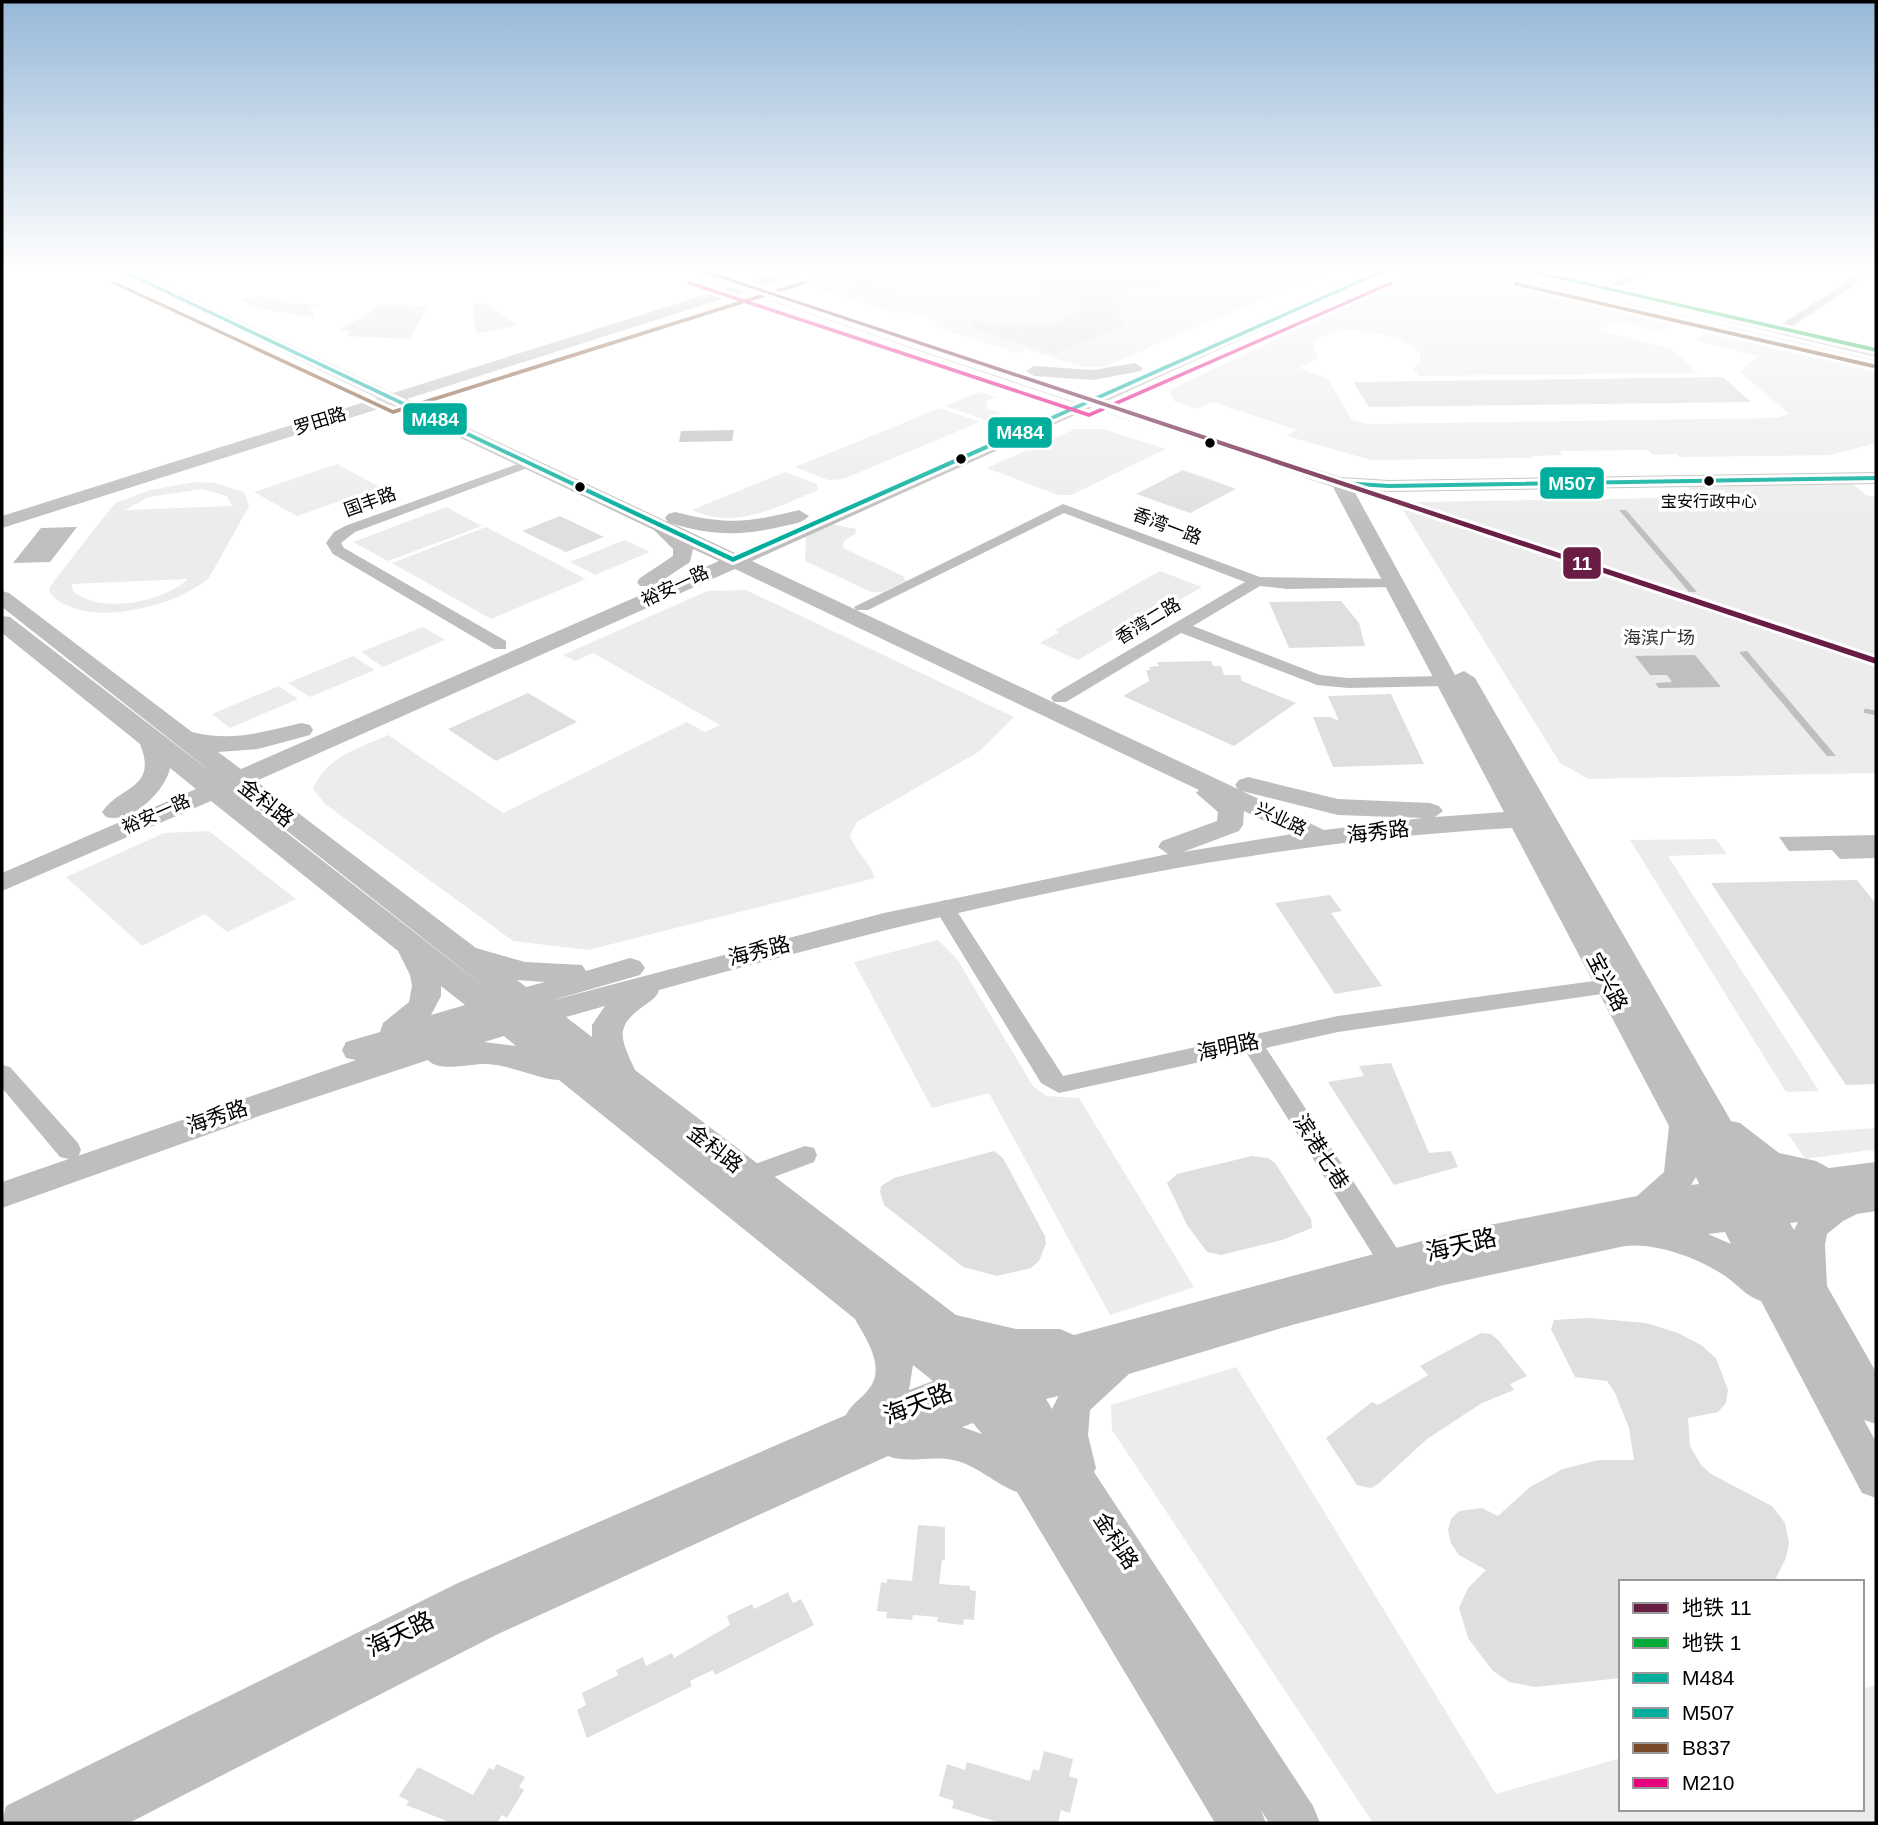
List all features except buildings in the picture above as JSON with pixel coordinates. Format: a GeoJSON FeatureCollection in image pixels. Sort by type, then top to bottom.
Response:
{"type":"FeatureCollection","features":[{"type":"Feature","properties":{"kind":"main road","name":"兴业路"},"geometry":{"type":"LineString","coordinates":[[313,355],[793,581],[1175,770],[1314,831]]}},
{"type":"Feature","properties":{"kind":"main road","name":"罗田路"},"geometry":{"type":"LineString","coordinates":[[2,513],[519,355]]}},
{"type":"Feature","properties":{"kind":"main road"},"geometry":{"type":"LineString","coordinates":[[952,355],[1010,376],[1089,395]]}},
{"type":"Feature","properties":{"kind":"main road"},"geometry":{"type":"LineString","coordinates":[[981,355],[1027,369],[1089,395],[1149,415],[1294,457],[1362,470],[1466,473],[1876,466]]}},
{"type":"Feature","properties":{"kind":"main road","name":"裕安一路"},"geometry":{"type":"LineString","coordinates":[[1144,371],[1178,355]]}},
{"type":"Feature","properties":{"kind":"main road","name":"裕安一路"},"geometry":{"type":"LineString","coordinates":[[2,862],[122,819],[1182,355]]}},
{"type":"Feature","properties":{"kind":"main road"},"geometry":{"type":"LineString","coordinates":[[1027,369],[1081,375],[1144,371],[1138,391],[1149,415]]}},
{"type":"Feature","properties":{"kind":"main road"},"geometry":{"type":"LineString","coordinates":[[330,414],[356,395],[354,374],[402,381],[456,375]]}},
{"type":"Feature","properties":{"kind":"main road"},"geometry":{"type":"LineString","coordinates":[[330,414],[385,409],[437,413],[430,394],[456,375]]}},
{"type":"Feature","properties":{"kind":"main road"},"geometry":{"type":"LineString","coordinates":[[1010,376],[1034,395],[1034,405],[1028,422],[1088,416],[1149,415],[1265,461],[1330,492],[1365,519],[1372,503],[1380,494],[1427,485]]}},
{"type":"Feature","properties":{"kind":"main road","name":"兴业路"},"geometry":{"type":"LineString","coordinates":[[437,413],[531,464],[659,518]]}},
{"type":"Feature","properties":{"kind":"main road","name":"罗田路"},"geometry":{"type":"LineString","coordinates":[[2,522],[330,414]]}},
{"type":"Feature","properties":{"kind":"main road"},"geometry":{"type":"LineString","coordinates":[[1294,457],[1347,482],[1466,473]]}},
{"type":"Feature","properties":{"kind":"main road"},"geometry":{"type":"LineString","coordinates":[[1265,461],[1347,482],[1427,485],[1876,478]]}},
{"type":"Feature","properties":{"kind":"main road","name":"宝兴路"},"geometry":{"type":"LineString","coordinates":[[1347,482],[1743,1202],[1814,1298],[1876,1407]]}},
{"type":"Feature","properties":{"kind":"main road"},"geometry":{"type":"LineString","coordinates":[[659,518],[707,528],[733,530],[812,518]]}},
{"type":"Feature","properties":{"kind":"main road"},"geometry":{"type":"LineString","coordinates":[[656,587],[684,552],[679,541],[659,518]]}},
{"type":"Feature","properties":{"kind":"main road"},"geometry":{"type":"LineString","coordinates":[[656,587],[721,576],[793,581],[786,552],[812,518]]}},
{"type":"Feature","properties":{"kind":"main road","name":"宝兴路"},"geometry":{"type":"LineString","coordinates":[[1365,519],[1391,582],[1444,681],[1527,811],[1609,986],[1697,1118]]}},
{"type":"Feature","properties":{"kind":"main road","name":"兴业路"},"geometry":{"type":"LineString","coordinates":[[793,581],[862,607],[1248,785],[1308,815],[1314,831]]}},
{"type":"Feature","properties":{"kind":"main road","name":"裕安一路"},"geometry":{"type":"LineString","coordinates":[[311,735],[500,645],[656,587]]}},
{"type":"Feature","properties":{"kind":"main road","name":"金科路"},"geometry":{"type":"LineString","coordinates":[[2,597],[163,737]]}},
{"type":"Feature","properties":{"kind":"main road","name":"金科路"},"geometry":{"type":"LineString","coordinates":[[2,622],[163,737],[266,818],[407,942],[624,1079],[937,1321],[1083,1490],[1296,1823]]}},
{"type":"Feature","properties":{"kind":"main road"},"geometry":{"type":"LineString","coordinates":[[122,819],[156,775],[163,737],[235,745],[311,735]]}},
{"type":"Feature","properties":{"kind":"main road"},"geometry":{"type":"LineString","coordinates":[[122,819],[196,814],[266,818],[274,778],[311,735]]}},
{"type":"Feature","properties":{"kind":"main road"},"geometry":{"type":"LineString","coordinates":[[1171,847],[1224,829],[1233,820],[1233,814],[1227,804],[1175,770]]}},
{"type":"Feature","properties":{"kind":"main road"},"geometry":{"type":"LineString","coordinates":[[1248,785],[1338,807],[1437,811]]}},
{"type":"Feature","properties":{"kind":"main road","name":"海秀路"},"geometry":{"type":"LineString","coordinates":[[691,960],[1314,831],[1437,811],[1527,811]]}},
{"type":"Feature","properties":{"kind":"main road","name":"海秀路"},"geometry":{"type":"LineString","coordinates":[[2,1176],[69,1150],[363,1048],[515,1011],[882,905],[1171,847],[1527,811]]}},
{"type":"Feature","properties":{"kind":"main road","name":"金科路"},"geometry":{"type":"LineString","coordinates":[[266,818],[456,949],[592,1088],[864,1304],[992,1387],[1034,1484],[1242,1823]]}},
{"type":"Feature","properties":{"kind":"main road","name":"裕安一路"},"geometry":{"type":"LineString","coordinates":[[2,883],[122,819]]}},
{"type":"Feature","properties":{"kind":"main road"},"geometry":{"type":"LineString","coordinates":[[363,1048],[403,1025],[425,1003],[427,977],[407,942]]}},
{"type":"Feature","properties":{"kind":"main road"},"geometry":{"type":"LineString","coordinates":[[456,949],[523,972],[553,974],[691,960]]}},
{"type":"Feature","properties":{"kind":"main road"},"geometry":{"type":"LineString","coordinates":[[624,1079],[606,1036],[610,1018],[628,1000],[691,960]]}},
{"type":"Feature","properties":{"kind":"main road","name":"海秀路"},"geometry":{"type":"LineString","coordinates":[[2,1195],[515,1011]]}},
{"type":"Feature","properties":{"kind":"main road"},"geometry":{"type":"LineString","coordinates":[[332,1077],[446,1055],[482,1052],[528,1059],[592,1088]]}},
{"type":"Feature","properties":{"kind":"main road"},"geometry":{"type":"LineString","coordinates":[[1779,1301],[1738,1263],[1714,1250],[1672,1237],[1635,1219],[1665,1194],[1681,1176],[1697,1118],[1769,1163],[1867,1187]]}},
{"type":"Feature","properties":{"kind":"main road"},"geometry":{"type":"LineString","coordinates":[[1814,1298],[1807,1262],[1808,1234],[1816,1222],[1867,1187]]}},
{"type":"Feature","properties":{"kind":"main road","name":"海天路"},"geometry":{"type":"LineString","coordinates":[[23,1823],[473,1598],[849,1442],[992,1387],[1391,1261],[1743,1202],[1867,1187]]}},
{"type":"Feature","properties":{"kind":"main road","name":"宝兴路"},"geometry":{"type":"LineString","coordinates":[[1743,1202],[1779,1301],[1876,1480]]}},
{"type":"Feature","properties":{"kind":"main road","name":"海天路"},"geometry":{"type":"LineString","coordinates":[[1133,1344],[1444,1271],[1635,1219]]}},
{"type":"Feature","properties":{"kind":"main road"},"geometry":{"type":"LineString","coordinates":[[849,1442],[889,1396],[895,1374],[887,1339],[864,1304]]}},
{"type":"Feature","properties":{"kind":"main road"},"geometry":{"type":"LineString","coordinates":[[937,1321],[1016,1346],[1133,1344]]}},
{"type":"Feature","properties":{"kind":"main road"},"geometry":{"type":"LineString","coordinates":[[1083,1490],[1070,1447],[1070,1408],[1094,1380],[1133,1344]]}},
{"type":"Feature","properties":{"kind":"main road"},"geometry":{"type":"LineString","coordinates":[[849,1442],[944,1440],[982,1450],[1034,1484]]}},
{"type":"Feature","properties":{"kind":"main road","name":"海天路"},"geometry":{"type":"LineString","coordinates":[[80,1823],[481,1620],[849,1442]]}},
{"type":"Feature","properties":{"kind":"street","name":"国丰路"},"geometry":{"type":"LineString","coordinates":[[500,645],[338,551],[333,543],[339,535],[350,529],[531,464]]}},
{"type":"Feature","properties":{"kind":"street","name":"香湾一路"},"geometry":{"type":"LineString","coordinates":[[862,607],[1063,508],[1257,581],[1287,584],[1391,582]]}},
{"type":"Feature","properties":{"kind":"street","name":"香湾二路"},"geometry":{"type":"LineString","coordinates":[[1060,698],[1257,581]]}},
{"type":"Feature","properties":{"kind":"street"},"geometry":{"type":"LineString","coordinates":[[1180,627],[1317,680],[1444,681]]}},
{"type":"Feature","properties":{"kind":"street","name":"海明路"},"geometry":{"type":"LineString","coordinates":[[944,907],[1054,1083],[1069,1085],[1251,1042],[1388,1016],[1609,986]]}},
{"type":"Feature","properties":{"kind":"street","name":"滨港七巷"},"geometry":{"type":"LineString","coordinates":[[1251,1042],[1391,1261]]}},
{"type":"Feature","properties":{"kind":"street"},"geometry":{"type":"LineString","coordinates":[[2,1073],[69,1150]]}},
{"type":"Feature","properties":{"kind":"street"},"geometry":{"type":"LineString","coordinates":[[750,1176],[805,1155]]}},
{"type":"Feature","properties":{"kind":"green space"},"geometry":{"type":"Polygon","coordinates":[[[1046,355],[1131,355],[1104,367],[1083,367],[1046,355]]]}},
{"type":"Feature","properties":{"kind":"green space"},"geometry":{"type":"Polygon","coordinates":[[[1243,355],[1317,355],[1318,358],[1299,368],[1327,378],[1352,420],[1369,424],[1776,418],[1789,414],[1740,372],[1758,356],[1755,355],[1855,355],[1876,360],[1876,443],[1830,455],[1680,457],[1677,454],[1653,455],[1648,450],[1559,451],[1562,455],[1532,456],[1533,458],[1371,460],[1286,436],[1297,430],[1213,402],[1197,409],[1174,401],[1169,390],[1243,355]]]}},
{"type":"Feature","properties":{"kind":"green space"},"geometry":{"type":"Polygon","coordinates":[[[1420,355],[1678,355],[1697,373],[1419,376],[1413,368],[1420,363],[1420,355]]]}},
{"type":"Feature","properties":{"kind":"green space"},"geometry":{"type":"Polygon","coordinates":[[[979,392],[996,397],[987,401],[987,408],[1001,413],[985,420],[945,406],[979,392]]]}},
{"type":"Feature","properties":{"kind":"green space"},"geometry":{"type":"Polygon","coordinates":[[[940,408],[980,422],[843,479],[828,480],[795,467],[940,408]]]}},
{"type":"Feature","properties":{"kind":"green space"},"geometry":{"type":"Polygon","coordinates":[[[1075,429],[1103,429],[1166,449],[1071,495],[1058,495],[987,468],[1075,429]]]}},
{"type":"Feature","properties":{"kind":"green space"},"geometry":{"type":"Polygon","coordinates":[[[337,464],[380,487],[297,516],[254,492],[337,464]]]}},
{"type":"Feature","properties":{"kind":"green space"},"geometry":{"type":"Polygon","coordinates":[[[785,472],[817,484],[818,490],[772,509],[740,517],[708,516],[692,510],[785,472]]]}},
{"type":"Feature","properties":{"kind":"green space"},"geometry":{"type":"Polygon","coordinates":[[[194,482],[215,483],[244,492],[249,506],[209,578],[175,598],[154,605],[108,613],[67,606],[51,595],[49,589],[54,581],[115,503],[150,490],[194,482]],[[202,489],[149,497],[125,510],[232,506],[227,496],[202,489]],[[188,579],[72,584],[73,591],[85,598],[115,604],[132,603],[164,594],[188,579]]]}},
{"type":"Feature","properties":{"kind":"green space","name":"海滨广场"},"geometry":{"type":"Polygon","coordinates":[[[1853,484],[1866,495],[1876,497],[1876,773],[1589,779],[1560,763],[1403,510],[1417,502],[1729,497],[1724,490],[1691,490],[1687,487],[1853,484]]]}},
{"type":"Feature","properties":{"kind":"green space"},"geometry":{"type":"Polygon","coordinates":[[[446,507],[482,526],[388,561],[353,542],[446,507]]]}},
{"type":"Feature","properties":{"kind":"green space"},"geometry":{"type":"Polygon","coordinates":[[[831,524],[856,529],[855,534],[844,541],[843,548],[903,576],[906,581],[883,592],[871,592],[805,561],[806,535],[831,524]]]}},
{"type":"Feature","properties":{"kind":"green space"},"geometry":{"type":"Polygon","coordinates":[[[486,527],[586,579],[491,619],[392,563],[486,527]]]}},
{"type":"Feature","properties":{"kind":"green space"},"geometry":{"type":"Polygon","coordinates":[[[625,540],[650,552],[595,575],[570,562],[625,540]]]}},
{"type":"Feature","properties":{"kind":"green space"},"geometry":{"type":"Polygon","coordinates":[[[1160,571],[1202,587],[1078,660],[1040,643],[1059,632],[1055,630],[1160,571]]]}},
{"type":"Feature","properties":{"kind":"green space"},"geometry":{"type":"Polygon","coordinates":[[[746,590],[1014,717],[980,751],[857,822],[850,835],[875,878],[588,950],[513,941],[325,804],[313,789],[334,762],[388,735],[503,813],[687,722],[705,732],[720,725],[593,653],[575,661],[563,655],[707,591],[746,590]]]}},
{"type":"Feature","properties":{"kind":"green space"},"geometry":{"type":"Polygon","coordinates":[[[423,627],[445,640],[383,667],[361,652],[423,627]]]}},
{"type":"Feature","properties":{"kind":"green space"},"geometry":{"type":"Polygon","coordinates":[[[353,656],[375,670],[310,697],[288,683],[353,656]]]}},
{"type":"Feature","properties":{"kind":"green space"},"geometry":{"type":"Polygon","coordinates":[[[279,686],[298,699],[230,728],[212,714],[279,686]]]}},
{"type":"Feature","properties":{"kind":"green space"},"geometry":{"type":"Polygon","coordinates":[[[209,831],[296,899],[227,932],[205,914],[142,946],[66,877],[164,833],[209,831]]]}},
{"type":"Feature","properties":{"kind":"green space"},"geometry":{"type":"Polygon","coordinates":[[[1716,839],[1727,854],[1668,856],[1819,1091],[1786,1092],[1630,840],[1716,839]]]}},
{"type":"Feature","properties":{"kind":"green space"},"geometry":{"type":"Polygon","coordinates":[[[938,940],[957,959],[1033,1086],[1047,1096],[1079,1098],[1194,1287],[1110,1315],[989,1093],[932,1108],[854,962],[938,940]]]}},
{"type":"Feature","properties":{"kind":"green space"},"geometry":{"type":"Polygon","coordinates":[[[1876,1128],[1876,1152],[1870,1150],[1805,1159],[1788,1134],[1876,1128]]]}},
{"type":"Feature","properties":{"kind":"green space"},"geometry":{"type":"Polygon","coordinates":[[[1236,1367],[1496,1794],[1619,1759],[1619,1811],[1864,1811],[1864,1688],[1876,1685],[1876,1823],[1373,1823],[1112,1430],[1111,1405],[1236,1367]]]}},
{"type":"Feature","properties":{"kind":"shaded area"},"geometry":{"type":"Polygon","coordinates":[[[734,430],[732,441],[679,442],[681,431],[734,430]]]}},
{"type":"Feature","properties":{"kind":"shaded area"},"geometry":{"type":"Polygon","coordinates":[[[1619,510],[1626,510],[1697,592],[1689,592],[1619,510]]]}},
{"type":"Feature","properties":{"kind":"shaded area"},"geometry":{"type":"Polygon","coordinates":[[[77,527],[50,562],[13,563],[41,528],[77,527]]]}},
{"type":"Feature","properties":{"kind":"shaded area"},"geometry":{"type":"Polygon","coordinates":[[[1747,651],[1836,756],[1827,756],[1739,652],[1747,651]]]}},
{"type":"Feature","properties":{"kind":"shaded area"},"geometry":{"type":"Polygon","coordinates":[[[1695,655],[1721,687],[1659,688],[1655,683],[1672,682],[1667,675],[1650,675],[1635,656],[1695,655]]]}},
{"type":"Feature","properties":{"kind":"shaded area"},"geometry":{"type":"Polygon","coordinates":[[[1876,835],[1876,858],[1840,859],[1832,850],[1789,851],[1779,837],[1876,835]]]}},
{"type":"Feature","properties":{"kind":"waterway"},"geometry":{"type":"LineString","coordinates":[[1866,711],[1876,713]]}},
{"type":"Feature","properties":{"kind":"metro line","name":"11"},"geometry":{"type":"LineString","coordinates":[[955,355],[1876,661]]}},
{"type":"Feature","properties":{"kind":"transit line","name":"B837"},"geometry":{"type":"LineString","coordinates":[[270,355],[393,412],[574,355]]}},
{"type":"Feature","properties":{"kind":"transit line","name":"M484"},"geometry":{"type":"LineString","coordinates":[[300,355],[733,560],[1194,355]]}},
{"type":"Feature","properties":{"kind":"transit line","name":"M210"},"geometry":{"type":"LineString","coordinates":[[908,355],[1089,415],[1226,355]]}},
{"type":"Feature","properties":{"kind":"transit line","name":"M507"},"geometry":{"type":"LineString","coordinates":[[948,355],[1265,461],[1340,483],[1389,486],[1876,478]]}},
{"type":"Feature","properties":{"kind":"transit line","name":"B837"},"geometry":{"type":"LineString","coordinates":[[1826,355],[1873,366]]}},
{"type":"Feature","properties":{"kind":"place","name":"宝安行政中心"},"geometry":{"type":"Point","coordinates":[1709,481]}}]}
